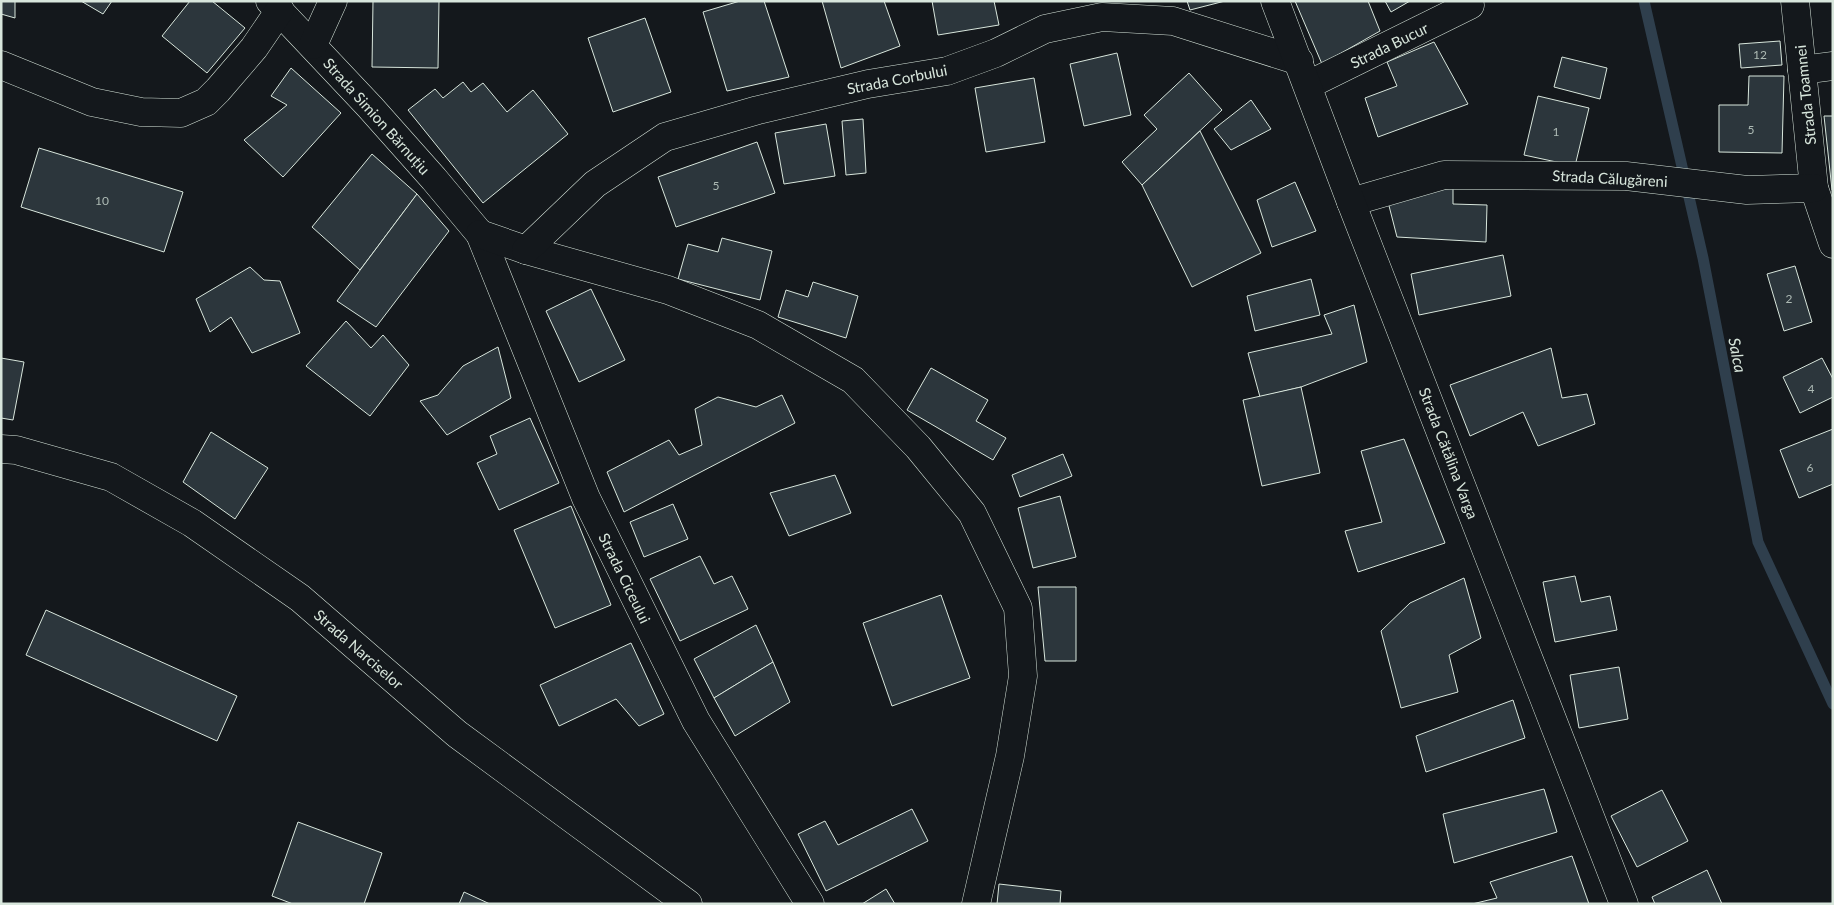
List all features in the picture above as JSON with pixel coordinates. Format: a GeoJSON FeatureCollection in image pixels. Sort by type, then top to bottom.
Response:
{"type":"FeatureCollection","features":[{"type":"Feature","properties":{"kind":"street"},"geometry":{"type":"LineString","coordinates":[[313,45],[333,1]]}},
{"type":"Feature","properties":{"kind":"street","name":"Strada Cătălina Varga"},"geometry":{"type":"LineString","coordinates":[[1275,1],[1351,202],[1624,904]]}},
{"type":"Feature","properties":{"kind":"street","name":"Strada Toamnei"},"geometry":{"type":"LineString","coordinates":[[1795,1],[1814,188]]}},
{"type":"Feature","properties":{"kind":"street","name":"Strada Bucur"},"geometry":{"type":"LineString","coordinates":[[1303,73],[1470,5]]}},
{"type":"Feature","properties":{"kind":"street"},"geometry":{"type":"LineString","coordinates":[[1,65],[92,102],[141,112],[181,113],[206,102],[218,90],[254,48],[275,6]]}},
{"type":"Feature","properties":{"kind":"street","name":"Strada Simion Bărnuțiu"},"geometry":{"type":"LineString","coordinates":[[275,6],[313,45],[428,172],[480,234]]}},
{"type":"Feature","properties":{"kind":"street","name":"Strada Corbului"},"geometry":{"type":"LineString","coordinates":[[526,250],[595,184],[665,137],[758,110],[868,84],[947,71],[996,53],[1045,29],[1102,17],[1173,21],[1303,73]]}},
{"type":"Feature","properties":{"kind":"street"},"geometry":{"type":"LineString","coordinates":[[1802,70],[1833,66]]}},
{"type":"Feature","properties":{"kind":"street","name":"Strada Călugăreni"},"geometry":{"type":"LineString","coordinates":[[1351,202],[1444,175],[1626,176],[1747,190],[1814,188]]}},
{"type":"Feature","properties":{"kind":"street"},"geometry":{"type":"LineString","coordinates":[[1814,188],[1833,244]]}},
{"type":"Feature","properties":{"kind":"street"},"geometry":{"type":"LineString","coordinates":[[480,234],[526,250],[668,290],[758,324],[854,380],[918,447],[972,514],[1018,608],[1023,676],[1010,756],[976,904]]}},
{"type":"Feature","properties":{"kind":"street","name":"Strada Ciceului"},"geometry":{"type":"LineString","coordinates":[[480,234],[586,498],[696,721],[810,904]]}},
{"type":"Feature","properties":{"kind":"street","name":"Strada Narciselor"},"geometry":{"type":"LineString","coordinates":[[1,449],[16,450],[111,478],[192,524],[300,598],[457,734],[688,904]]}},
{"type":"Feature","properties":{"kind":"building"},"geometry":{"type":"Polygon","coordinates":[[[1,1],[15,1],[15,18],[1,14],[1,1]]]}},
{"type":"Feature","properties":{"kind":"building"},"geometry":{"type":"Polygon","coordinates":[[[81,1],[112,1],[103,14],[81,1]]]}},
{"type":"Feature","properties":{"kind":"building"},"geometry":{"type":"Polygon","coordinates":[[[190,1],[212,1],[245,28],[207,73],[162,36],[190,1]]]}},
{"type":"Feature","properties":{"kind":"building"},"geometry":{"type":"Polygon","coordinates":[[[373,1],[439,1],[438,68],[372,67],[373,1]]]}},
{"type":"Feature","properties":{"kind":"building"},"geometry":{"type":"Polygon","coordinates":[[[740,1],[764,1],[789,77],[727,91],[703,12],[740,1]]]}},
{"type":"Feature","properties":{"kind":"building"},"geometry":{"type":"Polygon","coordinates":[[[822,1],[884,1],[900,46],[841,68],[822,1]]]}},
{"type":"Feature","properties":{"kind":"building"},"geometry":{"type":"Polygon","coordinates":[[[932,1],[994,1],[999,25],[938,35],[932,1]]]}},
{"type":"Feature","properties":{"kind":"building"},"geometry":{"type":"Polygon","coordinates":[[[1187,1],[1225,1],[1190,10],[1187,1]]]}},
{"type":"Feature","properties":{"kind":"building"},"geometry":{"type":"Polygon","coordinates":[[[1295,1],[1368,1],[1380,31],[1322,64],[1295,1]]]}},
{"type":"Feature","properties":{"kind":"building"},"geometry":{"type":"Polygon","coordinates":[[[1385,1],[1410,1],[1391,12],[1385,1]]]}},
{"type":"Feature","properties":{"kind":"building"},"geometry":{"type":"Polygon","coordinates":[[[645,18],[671,92],[613,112],[588,38],[645,18]]]}},
{"type":"Feature","properties":{"kind":"building"},"geometry":{"type":"Polygon","coordinates":[[[1780,41],[1782,65],[1741,68],[1739,44],[1780,41]]]}},
{"type":"Feature","properties":{"kind":"building"},"geometry":{"type":"Polygon","coordinates":[[[1434,42],[1468,104],[1378,137],[1365,98],[1397,86],[1387,62],[1434,42]]]}},
{"type":"Feature","properties":{"kind":"building"},"geometry":{"type":"Polygon","coordinates":[[[1117,53],[1131,115],[1084,126],[1070,64],[1117,53]]]}},
{"type":"Feature","properties":{"kind":"building"},"geometry":{"type":"Polygon","coordinates":[[[1562,57],[1607,68],[1600,99],[1554,87],[1562,57]]]}},
{"type":"Feature","properties":{"kind":"building"},"geometry":{"type":"Polygon","coordinates":[[[291,68],[341,113],[283,177],[244,140],[287,105],[271,96],[291,68]]]}},
{"type":"Feature","properties":{"kind":"building"},"geometry":{"type":"Polygon","coordinates":[[[1189,73],[1222,110],[1142,185],[1122,162],[1157,129],[1144,115],[1189,73]]]}},
{"type":"Feature","properties":{"kind":"building"},"geometry":{"type":"Polygon","coordinates":[[[1749,76],[1784,76],[1782,153],[1719,152],[1719,105],[1748,105],[1749,76]]]}},
{"type":"Feature","properties":{"kind":"building"},"geometry":{"type":"Polygon","coordinates":[[[1034,78],[1045,142],[986,152],[975,88],[1034,78]]]}},
{"type":"Feature","properties":{"kind":"building"},"geometry":{"type":"Polygon","coordinates":[[[463,82],[471,92],[483,83],[507,112],[533,90],[568,134],[483,203],[408,110],[435,89],[443,98],[463,82]]]}},
{"type":"Feature","properties":{"kind":"building"},"geometry":{"type":"Polygon","coordinates":[[[1538,96],[1589,108],[1575,166],[1524,155],[1538,96]]]}},
{"type":"Feature","properties":{"kind":"building"},"geometry":{"type":"Polygon","coordinates":[[[1251,100],[1271,129],[1231,150],[1214,129],[1251,100]]]}},
{"type":"Feature","properties":{"kind":"building"},"geometry":{"type":"Polygon","coordinates":[[[1824,116],[1833,116],[1832,190],[1824,116]]]}},
{"type":"Feature","properties":{"kind":"building"},"geometry":{"type":"Polygon","coordinates":[[[863,119],[866,173],[846,175],[842,121],[863,119]]]}},
{"type":"Feature","properties":{"kind":"building"},"geometry":{"type":"Polygon","coordinates":[[[826,124],[835,176],[784,184],[775,133],[826,124]]]}},
{"type":"Feature","properties":{"kind":"building"},"geometry":{"type":"Polygon","coordinates":[[[1200,131],[1261,253],[1192,287],[1142,185],[1200,131]]]}},
{"type":"Feature","properties":{"kind":"building"},"geometry":{"type":"Polygon","coordinates":[[[757,142],[775,193],[676,227],[658,177],[757,142]]]}},
{"type":"Feature","properties":{"kind":"building"},"geometry":{"type":"Polygon","coordinates":[[[39,148],[183,192],[164,252],[21,207],[39,148]]]}},
{"type":"Feature","properties":{"kind":"building"},"geometry":{"type":"Polygon","coordinates":[[[372,154],[417,194],[360,270],[312,227],[372,154]]]}},
{"type":"Feature","properties":{"kind":"building"},"geometry":{"type":"Polygon","coordinates":[[[1295,182],[1316,231],[1272,247],[1257,200],[1295,182]]]}},
{"type":"Feature","properties":{"kind":"building"},"geometry":{"type":"Polygon","coordinates":[[[1453,188],[1453,204],[1487,205],[1486,242],[1397,237],[1387,198],[1453,188]]]}},
{"type":"Feature","properties":{"kind":"building"},"geometry":{"type":"Polygon","coordinates":[[[417,194],[449,231],[376,327],[337,301],[417,194]]]}},
{"type":"Feature","properties":{"kind":"building"},"geometry":{"type":"Polygon","coordinates":[[[722,238],[772,251],[760,300],[678,279],[688,244],[718,252],[722,238]]]}},
{"type":"Feature","properties":{"kind":"building"},"geometry":{"type":"Polygon","coordinates":[[[1503,255],[1511,296],[1419,315],[1411,274],[1503,255]]]}},
{"type":"Feature","properties":{"kind":"building"},"geometry":{"type":"Polygon","coordinates":[[[1795,266],[1812,322],[1784,331],[1767,274],[1795,266]]]}},
{"type":"Feature","properties":{"kind":"building"},"geometry":{"type":"Polygon","coordinates":[[[250,267],[264,280],[280,281],[300,333],[252,353],[231,317],[210,332],[196,299],[250,267]]]}},
{"type":"Feature","properties":{"kind":"building"},"geometry":{"type":"Polygon","coordinates":[[[1311,279],[1320,315],[1255,331],[1247,296],[1311,279]]]}},
{"type":"Feature","properties":{"kind":"building"},"geometry":{"type":"Polygon","coordinates":[[[813,282],[858,296],[846,338],[778,317],[786,290],[808,297],[813,282]]]}},
{"type":"Feature","properties":{"kind":"building"},"geometry":{"type":"Polygon","coordinates":[[[591,289],[625,360],[579,382],[546,311],[591,289]]]}},
{"type":"Feature","properties":{"kind":"building"},"geometry":{"type":"Polygon","coordinates":[[[1354,305],[1367,362],[1301,387],[1260,397],[1248,353],[1332,334],[1324,315],[1354,305]]]}},
{"type":"Feature","properties":{"kind":"building"},"geometry":{"type":"Polygon","coordinates":[[[346,321],[371,348],[383,335],[409,365],[370,416],[306,366],[346,321]]]}},
{"type":"Feature","properties":{"kind":"building"},"geometry":{"type":"Polygon","coordinates":[[[498,347],[511,398],[447,435],[420,401],[438,395],[463,366],[498,347]]]}},
{"type":"Feature","properties":{"kind":"building"},"geometry":{"type":"Polygon","coordinates":[[[1551,348],[1562,398],[1587,394],[1595,424],[1538,446],[1523,412],[1470,436],[1450,385],[1551,348]]]}},
{"type":"Feature","properties":{"kind":"building"},"geometry":{"type":"Polygon","coordinates":[[[1,358],[24,362],[13,420],[1,418],[1,358]]]}},
{"type":"Feature","properties":{"kind":"building"},"geometry":{"type":"Polygon","coordinates":[[[1822,358],[1833,379],[1833,397],[1800,413],[1783,377],[1822,358]]]}},
{"type":"Feature","properties":{"kind":"building"},"geometry":{"type":"Polygon","coordinates":[[[931,368],[988,400],[976,421],[1006,438],[993,460],[907,410],[931,368]]]}},
{"type":"Feature","properties":{"kind":"building"},"geometry":{"type":"Polygon","coordinates":[[[1301,387],[1320,473],[1262,486],[1243,400],[1301,387]]]}},
{"type":"Feature","properties":{"kind":"building"},"geometry":{"type":"Polygon","coordinates":[[[782,395],[795,423],[624,512],[607,472],[669,440],[679,455],[702,445],[695,409],[718,397],[756,407],[782,395]]]}},
{"type":"Feature","properties":{"kind":"building"},"geometry":{"type":"Polygon","coordinates":[[[530,418],[559,483],[499,510],[477,463],[497,454],[490,436],[530,418]]]}},
{"type":"Feature","properties":{"kind":"building"},"geometry":{"type":"Polygon","coordinates":[[[1833,429],[1833,484],[1799,498],[1780,450],[1833,429]]]}},
{"type":"Feature","properties":{"kind":"building"},"geometry":{"type":"Polygon","coordinates":[[[211,432],[268,468],[235,519],[183,482],[211,432]]]}},
{"type":"Feature","properties":{"kind":"building"},"geometry":{"type":"Polygon","coordinates":[[[1404,439],[1445,543],[1358,572],[1345,531],[1382,522],[1361,451],[1404,439]]]}},
{"type":"Feature","properties":{"kind":"building"},"geometry":{"type":"Polygon","coordinates":[[[1063,454],[1072,476],[1020,497],[1012,475],[1063,454]]]}},
{"type":"Feature","properties":{"kind":"building"},"geometry":{"type":"Polygon","coordinates":[[[835,475],[851,513],[789,536],[770,493],[835,475]]]}},
{"type":"Feature","properties":{"kind":"building"},"geometry":{"type":"Polygon","coordinates":[[[1060,496],[1076,557],[1033,568],[1018,508],[1060,496]]]}},
{"type":"Feature","properties":{"kind":"building"},"geometry":{"type":"Polygon","coordinates":[[[673,504],[688,539],[644,557],[630,522],[673,504]]]}},
{"type":"Feature","properties":{"kind":"building"},"geometry":{"type":"Polygon","coordinates":[[[571,506],[611,605],[555,628],[514,530],[571,506]]]}},
{"type":"Feature","properties":{"kind":"building"},"geometry":{"type":"Polygon","coordinates":[[[700,556],[714,584],[732,576],[748,609],[680,641],[650,579],[700,556]]]}},
{"type":"Feature","properties":{"kind":"building"},"geometry":{"type":"Polygon","coordinates":[[[1575,576],[1581,602],[1610,596],[1617,630],[1555,642],[1543,582],[1575,576]]]}},
{"type":"Feature","properties":{"kind":"building"},"geometry":{"type":"Polygon","coordinates":[[[1464,578],[1481,638],[1449,655],[1458,692],[1401,708],[1381,631],[1410,603],[1464,578]]]}},
{"type":"Feature","properties":{"kind":"building"},"geometry":{"type":"Polygon","coordinates":[[[1038,587],[1076,587],[1076,661],[1045,661],[1038,587]]]}},
{"type":"Feature","properties":{"kind":"building"},"geometry":{"type":"Polygon","coordinates":[[[941,595],[970,678],[892,706],[863,623],[941,595]]]}},
{"type":"Feature","properties":{"kind":"building"},"geometry":{"type":"Polygon","coordinates":[[[46,610],[237,696],[217,741],[26,655],[46,610]]]}},
{"type":"Feature","properties":{"kind":"building"},"geometry":{"type":"Polygon","coordinates":[[[756,625],[773,662],[714,698],[694,659],[756,625]]]}},
{"type":"Feature","properties":{"kind":"building"},"geometry":{"type":"Polygon","coordinates":[[[631,643],[664,714],[639,726],[616,699],[559,726],[540,685],[631,643]]]}},
{"type":"Feature","properties":{"kind":"building"},"geometry":{"type":"Polygon","coordinates":[[[773,662],[790,702],[735,736],[714,698],[773,662]]]}},
{"type":"Feature","properties":{"kind":"building"},"geometry":{"type":"Polygon","coordinates":[[[1619,667],[1628,719],[1579,728],[1570,675],[1619,667]]]}},
{"type":"Feature","properties":{"kind":"building"},"geometry":{"type":"Polygon","coordinates":[[[1513,700],[1525,738],[1426,772],[1416,736],[1513,700]]]}},
{"type":"Feature","properties":{"kind":"building"},"geometry":{"type":"Polygon","coordinates":[[[1544,789],[1557,832],[1454,863],[1443,814],[1544,789]]]}},
{"type":"Feature","properties":{"kind":"building"},"geometry":{"type":"Polygon","coordinates":[[[1662,790],[1688,841],[1637,867],[1611,816],[1662,790]]]}},
{"type":"Feature","properties":{"kind":"building"},"geometry":{"type":"Polygon","coordinates":[[[912,809],[928,841],[826,891],[798,834],[825,821],[838,845],[912,809]]]}},
{"type":"Feature","properties":{"kind":"building"},"geometry":{"type":"Polygon","coordinates":[[[298,822],[382,853],[364,904],[293,904],[272,896],[298,822]]]}},
{"type":"Feature","properties":{"kind":"building"},"geometry":{"type":"Polygon","coordinates":[[[1572,856],[1589,904],[1472,904],[1497,898],[1490,882],[1572,856]]]}},
{"type":"Feature","properties":{"kind":"building"},"geometry":{"type":"Polygon","coordinates":[[[1707,870],[1722,904],[1655,904],[1652,897],[1707,870]]]}},
{"type":"Feature","properties":{"kind":"building"},"geometry":{"type":"Polygon","coordinates":[[[999,884],[1061,891],[1060,904],[997,904],[999,884]]]}},
{"type":"Feature","properties":{"kind":"building"},"geometry":{"type":"Polygon","coordinates":[[[886,889],[895,904],[862,904],[886,889]]]}},
{"type":"Feature","properties":{"kind":"building"},"geometry":{"type":"Polygon","coordinates":[[[464,892],[490,904],[459,904],[464,892]]]}},
{"type":"Feature","properties":{"kind":"waterway","name":"Salca"},"geometry":{"type":"LineString","coordinates":[[1644,1],[1703,258],[1758,542],[1833,704]]}}]}
